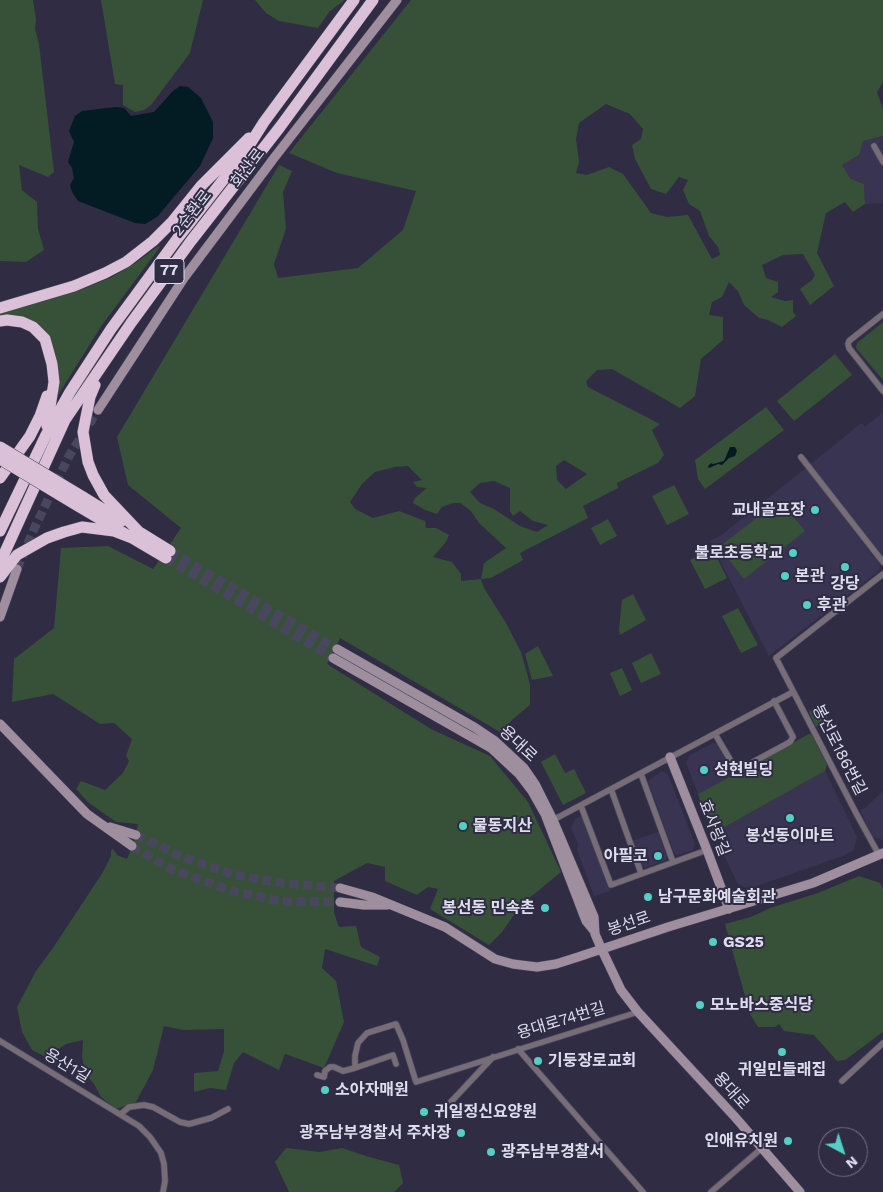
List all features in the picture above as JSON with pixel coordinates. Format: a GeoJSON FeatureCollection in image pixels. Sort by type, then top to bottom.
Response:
{"type":"FeatureCollection","features":[{"type":"Feature","properties":{"kind":"highway","name":"2순환로"},"geometry":{"type":"LineString","coordinates":[[0,531],[46,435],[70,392],[111,329],[177,239],[245,152],[264,122],[354,0]]}},
{"type":"Feature","properties":{"kind":"highway","name":"2순환로"},"geometry":{"type":"LineString","coordinates":[[0,563],[65,420],[191,241],[280,127],[373,0]]}},
{"type":"Feature","properties":{"kind":"highway"},"geometry":{"type":"LineString","coordinates":[[0,308],[74,286],[105,274],[126,262],[153,241],[172,222],[201,186],[264,122]]}},
{"type":"Feature","properties":{"kind":"highway"},"geometry":{"type":"LineString","coordinates":[[138,536],[104,495],[92,475],[83,432],[90,397],[98,379],[115,352],[266,149],[280,127]]}},
{"type":"Feature","properties":{"kind":"highway"},"geometry":{"type":"LineString","coordinates":[[0,321],[22,322],[33,327],[45,339],[52,364],[54,382],[46,435]]}},
{"type":"Feature","properties":{"kind":"highway"},"geometry":{"type":"LineString","coordinates":[[0,478],[30,436],[40,416],[45,404],[52,364]]}},
{"type":"Feature","properties":{"kind":"highway"},"geometry":{"type":"LineString","coordinates":[[0,447],[80,501],[168,555]]}},
{"type":"Feature","properties":{"kind":"highway"},"geometry":{"type":"LineString","coordinates":[[0,459],[80,501]]}},
{"type":"Feature","properties":{"kind":"highway"},"geometry":{"type":"LineString","coordinates":[[0,577],[17,554],[47,538],[64,532],[82,527],[138,536]]}},
{"type":"Feature","properties":{"kind":"main road","name":"화산로"},"geometry":{"type":"LineString","coordinates":[[98,410],[184,278],[274,158],[398,0]]}},
{"type":"Feature","properties":{"kind":"main road"},"geometry":{"type":"LineString","coordinates":[[0,617],[17,569]]}},
{"type":"Feature","properties":{"kind":"main road","name":"용대로"},"geometry":{"type":"LineString","coordinates":[[337,649],[495,741],[524,768],[535,784],[554,820],[594,917],[596,934],[615,980],[638,1012],[800,1192]]}},
{"type":"Feature","properties":{"kind":"main road","name":"용대로"},"geometry":{"type":"LineString","coordinates":[[333,658],[492,748],[519,774],[532,791],[545,814],[586,921],[596,934]]}},
{"type":"Feature","properties":{"kind":"main road"},"geometry":{"type":"LineString","coordinates":[[0,724],[88,814],[132,846]]}},
{"type":"Feature","properties":{"kind":"main road","name":"효사랑길"},"geometry":{"type":"LineString","coordinates":[[670,757],[728,909]]}},
{"type":"Feature","properties":{"kind":"main road"},"geometry":{"type":"LineString","coordinates":[[105,825],[136,835]]}},
{"type":"Feature","properties":{"kind":"main road","name":"봉선로"},"geometry":{"type":"LineString","coordinates":[[340,888],[372,896],[445,927],[496,959],[513,964],[537,967],[556,964],[602,950],[668,927],[813,883],[881,854]]}},
{"type":"Feature","properties":{"kind":"main road"},"geometry":{"type":"LineString","coordinates":[[340,902],[364,905],[390,905]]}},
{"type":"Feature","properties":{"kind":"street"},"geometry":{"type":"LineString","coordinates":[[874,146],[883,162]]}},
{"type":"Feature","properties":{"kind":"street"},"geometry":{"type":"LineString","coordinates":[[883,314],[848,344],[849,348],[883,391]]}},
{"type":"Feature","properties":{"kind":"street"},"geometry":{"type":"LineString","coordinates":[[801,457],[883,562]]}},
{"type":"Feature","properties":{"kind":"street","name":"봉선로186번길"},"geometry":{"type":"LineString","coordinates":[[881,854],[776,658],[883,574]]}},
{"type":"Feature","properties":{"kind":"street"},"geometry":{"type":"LineString","coordinates":[[554,820],[793,692]]}},
{"type":"Feature","properties":{"kind":"street"},"geometry":{"type":"LineString","coordinates":[[715,734],[735,768],[740,769],[790,742],[793,737],[774,701]]}},
{"type":"Feature","properties":{"kind":"street"},"geometry":{"type":"LineString","coordinates":[[641,774],[673,862]]}},
{"type":"Feature","properties":{"kind":"street"},"geometry":{"type":"LineString","coordinates":[[611,789],[641,873]]}},
{"type":"Feature","properties":{"kind":"street"},"geometry":{"type":"LineString","coordinates":[[581,806],[611,885],[707,850]]}},
{"type":"Feature","properties":{"kind":"street","name":"용대로74번길"},"geometry":{"type":"LineString","coordinates":[[355,1068],[358,1043],[367,1033],[396,1024],[416,1082],[518,1048],[638,1012]]}},
{"type":"Feature","properties":{"kind":"street","name":"용산1길"},"geometry":{"type":"LineString","coordinates":[[0,1041],[139,1126],[150,1137],[161,1153],[165,1181],[163,1192]]}},
{"type":"Feature","properties":{"kind":"street"},"geometry":{"type":"LineString","coordinates":[[842,1081],[883,1043]]}},
{"type":"Feature","properties":{"kind":"street"},"geometry":{"type":"LineString","coordinates":[[518,1048],[643,1192]]}},
{"type":"Feature","properties":{"kind":"street"},"geometry":{"type":"LineString","coordinates":[[317,1075],[324,1077],[325,1071],[330,1067],[343,1071],[393,1056],[396,1064]]}},
{"type":"Feature","properties":{"kind":"street"},"geometry":{"type":"LineString","coordinates":[[449,1104],[492,1057]]}},
{"type":"Feature","properties":{"kind":"street"},"geometry":{"type":"LineString","coordinates":[[121,1114],[129,1107],[144,1105],[154,1108],[180,1122],[189,1124],[211,1118],[228,1109]]}},
{"type":"Feature","properties":{"kind":"street"},"geometry":{"type":"LineString","coordinates":[[711,1192],[762,1148]]}},
{"type":"Feature","properties":{"kind":"shaded area"},"geometry":{"type":"Polygon","coordinates":[[[883,136],[883,203],[865,204],[864,184],[851,179],[842,165],[859,155],[863,141],[883,136]]]}},
{"type":"Feature","properties":{"kind":"shaded area"},"geometry":{"type":"Polygon","coordinates":[[[883,412],[883,556],[811,464],[861,423],[865,427],[883,412]]]}},
{"type":"Feature","properties":{"kind":"shaded area","name":"불로초등학교"},"geometry":{"type":"Polygon","coordinates":[[[806,468],[880,565],[879,571],[769,656],[710,541],[720,536],[806,468]]]}},
{"type":"Feature","properties":{"kind":"shaded area","name":"성현빌딩"},"geometry":{"type":"Polygon","coordinates":[[[713,743],[718,744],[733,775],[698,794],[686,763],[690,755],[713,743]]]}},
{"type":"Feature","properties":{"kind":"shaded area"},"geometry":{"type":"Polygon","coordinates":[[[662,771],[668,775],[695,844],[693,850],[677,855],[674,853],[648,781],[662,771]]]}},
{"type":"Feature","properties":{"kind":"shaded area","name":"봉선동이마트"},"geometry":{"type":"Polygon","coordinates":[[[825,771],[857,837],[854,850],[843,856],[754,887],[744,887],[737,883],[714,833],[825,771]]]}},
{"type":"Feature","properties":{"kind":"shaded area"},"geometry":{"type":"Polygon","coordinates":[[[883,791],[883,840],[873,837],[860,810],[865,808],[883,791]]]}},
{"type":"Feature","properties":{"kind":"shaded area"},"geometry":{"type":"Polygon","coordinates":[[[581,816],[584,819],[611,891],[594,896],[577,850],[578,844],[571,828],[575,819],[581,816]]]}},
{"type":"Feature","properties":{"kind":"shaded area"},"geometry":{"type":"Polygon","coordinates":[[[658,832],[667,857],[666,860],[645,868],[642,866],[632,841],[658,832]]]}},
{"type":"Feature","properties":{"kind":"green space"},"geometry":{"type":"Polygon","coordinates":[[[0,0],[33,0],[36,19],[35,29],[39,44],[54,172],[48,177],[19,165],[22,190],[37,202],[38,229],[44,250],[26,262],[0,261],[0,0]]]}},
{"type":"Feature","properties":{"kind":"green space"},"geometry":{"type":"Polygon","coordinates":[[[101,0],[203,0],[190,53],[151,105],[144,110],[135,112],[123,105],[123,85],[115,84],[101,0]]]}},
{"type":"Feature","properties":{"kind":"green space"},"geometry":{"type":"Polygon","coordinates":[[[255,0],[345,0],[330,11],[318,28],[279,21],[266,13],[255,0]]]}},
{"type":"Feature","properties":{"kind":"green space"},"geometry":{"type":"Polygon","coordinates":[[[411,0],[883,0],[883,82],[877,92],[883,109],[883,136],[863,141],[859,155],[842,165],[851,179],[864,184],[865,204],[853,212],[845,202],[826,213],[817,253],[834,286],[810,305],[800,289],[812,280],[815,275],[803,254],[783,255],[762,265],[766,278],[778,282],[778,292],[771,297],[785,301],[793,300],[793,312],[796,316],[782,327],[759,318],[744,305],[738,291],[729,282],[722,297],[712,302],[709,315],[723,317],[723,340],[701,359],[695,396],[680,408],[612,369],[597,370],[586,381],[588,387],[660,424],[652,430],[664,455],[658,463],[617,483],[618,488],[583,506],[588,518],[520,553],[523,560],[491,578],[481,579],[484,588],[506,623],[521,652],[530,684],[530,705],[500,732],[340,638],[327,664],[431,729],[490,756],[528,802],[561,872],[521,905],[502,932],[489,945],[430,909],[438,889],[428,887],[417,895],[385,881],[385,867],[367,863],[334,881],[334,913],[339,927],[356,926],[361,947],[380,957],[377,966],[325,949],[322,968],[336,981],[344,1022],[324,1068],[285,1054],[279,1070],[243,1052],[234,1063],[226,1090],[210,1088],[194,1092],[194,1073],[218,1071],[224,1051],[224,1029],[183,1030],[164,1026],[153,1070],[136,1102],[116,1109],[101,1097],[94,1084],[86,1075],[82,1057],[83,1040],[66,1044],[46,1057],[32,1050],[22,1032],[17,1007],[36,971],[103,872],[111,856],[111,851],[113,849],[117,855],[127,859],[134,842],[138,824],[116,822],[89,803],[76,789],[81,781],[105,790],[123,773],[129,761],[126,756],[132,739],[114,723],[100,724],[53,694],[12,702],[14,659],[54,628],[61,548],[108,546],[153,569],[181,528],[128,485],[117,437],[279,165],[292,171],[283,192],[286,229],[274,264],[278,278],[358,268],[403,230],[416,191],[337,173],[289,153],[411,0]],[[606,104],[579,123],[576,139],[579,162],[576,173],[587,175],[609,167],[623,174],[651,213],[667,217],[688,215],[712,259],[720,255],[718,247],[709,236],[700,211],[689,204],[683,190],[688,180],[679,177],[666,194],[651,189],[635,159],[632,145],[641,139],[643,129],[630,114],[606,104]],[[564,460],[556,466],[557,480],[566,489],[587,474],[564,460]],[[408,466],[375,472],[362,484],[350,502],[355,509],[373,518],[399,511],[425,521],[426,528],[436,528],[449,535],[446,542],[433,557],[452,562],[461,574],[461,581],[481,579],[484,563],[506,548],[479,523],[471,511],[460,503],[453,503],[442,507],[437,514],[413,503],[415,498],[427,488],[417,487],[413,482],[422,480],[408,466]],[[494,481],[480,483],[470,492],[480,503],[494,509],[520,526],[537,532],[548,525],[533,521],[520,511],[513,516],[510,511],[510,488],[494,481]]]}},
{"type":"Feature","properties":{"kind":"green space"},"geometry":{"type":"Polygon","coordinates":[[[158,246],[160,247],[102,325],[55,400],[47,338],[0,317],[0,312],[83,289],[112,277],[137,262],[158,246]]]}},
{"type":"Feature","properties":{"kind":"green space"},"geometry":{"type":"Polygon","coordinates":[[[883,322],[883,380],[856,348],[857,343],[883,322]]]}},
{"type":"Feature","properties":{"kind":"green space"},"geometry":{"type":"Polygon","coordinates":[[[835,354],[852,375],[794,421],[777,401],[835,354]]]}},
{"type":"Feature","properties":{"kind":"green space"},"geometry":{"type":"Polygon","coordinates":[[[766,407],[784,430],[705,489],[698,479],[695,460],[766,407]]]}},
{"type":"Feature","properties":{"kind":"green space"},"geometry":{"type":"Polygon","coordinates":[[[674,485],[689,514],[667,525],[652,496],[674,485]]]}},
{"type":"Feature","properties":{"kind":"green space"},"geometry":{"type":"Polygon","coordinates":[[[780,500],[805,531],[744,579],[719,547],[780,500]]]}},
{"type":"Feature","properties":{"kind":"green space"},"geometry":{"type":"Polygon","coordinates":[[[608,519],[617,536],[600,545],[591,528],[608,519]]]}},
{"type":"Feature","properties":{"kind":"green space"},"geometry":{"type":"Polygon","coordinates":[[[712,548],[727,578],[705,589],[690,560],[712,548]]]}},
{"type":"Feature","properties":{"kind":"green space"},"geometry":{"type":"Polygon","coordinates":[[[633,594],[646,620],[620,635],[622,600],[633,594]]]}},
{"type":"Feature","properties":{"kind":"green space"},"geometry":{"type":"Polygon","coordinates":[[[738,608],[758,645],[741,653],[722,616],[738,608]]]}},
{"type":"Feature","properties":{"kind":"green space"},"geometry":{"type":"Polygon","coordinates":[[[538,646],[553,676],[532,680],[525,654],[538,646]]]}},
{"type":"Feature","properties":{"kind":"green space"},"geometry":{"type":"Polygon","coordinates":[[[651,653],[661,674],[641,683],[632,663],[651,653]]]}},
{"type":"Feature","properties":{"kind":"green space"},"geometry":{"type":"Polygon","coordinates":[[[622,668],[632,690],[620,696],[610,673],[622,668]]]}},
{"type":"Feature","properties":{"kind":"green space"},"geometry":{"type":"Polygon","coordinates":[[[818,704],[828,717],[816,727],[809,712],[818,704]]]}},
{"type":"Feature","properties":{"kind":"green space"},"geometry":{"type":"Polygon","coordinates":[[[811,733],[827,765],[825,771],[714,833],[698,794],[811,733]]]}},
{"type":"Feature","properties":{"kind":"green space"},"geometry":{"type":"Polygon","coordinates":[[[555,754],[565,773],[574,769],[586,793],[563,805],[541,762],[555,754]]]}},
{"type":"Feature","properties":{"kind":"green space"},"geometry":{"type":"Polygon","coordinates":[[[859,876],[880,883],[883,889],[883,1032],[845,1060],[837,1061],[814,1035],[784,1031],[779,1024],[775,1027],[758,1027],[750,1014],[725,924],[751,917],[770,908],[818,893],[859,876]]]}},
{"type":"Feature","properties":{"kind":"green space"},"geometry":{"type":"Polygon","coordinates":[[[286,1148],[320,1152],[342,1148],[399,1165],[403,1183],[394,1192],[289,1192],[275,1162],[286,1148]]]}},
{"type":"Feature","properties":{"kind":"water"},"geometry":{"type":"Polygon","coordinates":[[[180,86],[188,87],[201,98],[213,122],[213,138],[200,166],[157,217],[145,224],[135,223],[78,201],[70,185],[74,178],[72,168],[68,162],[74,142],[69,131],[75,116],[82,111],[116,107],[124,108],[131,116],[154,112],[180,86]]]}},
{"type":"Feature","properties":{"kind":"water"},"geometry":{"type":"Polygon","coordinates":[[[730,447],[735,447],[737,451],[735,456],[729,458],[722,465],[718,464],[709,468],[708,466],[711,463],[724,461],[730,447]]]}},
{"type":"Feature","properties":{"kind":"tunnel"},"geometry":{"type":"LineString","coordinates":[[17,569],[69,456],[98,410]]}},
{"type":"Feature","properties":{"kind":"tunnel"},"geometry":{"type":"LineString","coordinates":[[170,551],[337,649]]}},
{"type":"Feature","properties":{"kind":"tunnel"},"geometry":{"type":"LineString","coordinates":[[166,558],[333,658]]}},
{"type":"Feature","properties":{"kind":"tunnel"},"geometry":{"type":"LineString","coordinates":[[136,835],[182,857],[235,875],[282,883],[340,888]]}},
{"type":"Feature","properties":{"kind":"tunnel"},"geometry":{"type":"LineString","coordinates":[[132,846],[173,870],[232,891],[279,901],[340,902]]}},
{"type":"Feature","properties":{"kind":"place","name":"교내골프장"},"geometry":{"type":"Point","coordinates":[815,510]}},
{"type":"Feature","properties":{"kind":"place","name":"불로초등학교"},"geometry":{"type":"Point","coordinates":[793,553]}},
{"type":"Feature","properties":{"kind":"place","name":"강당"},"geometry":{"type":"Point","coordinates":[845,567]}},
{"type":"Feature","properties":{"kind":"place","name":"본관"},"geometry":{"type":"Point","coordinates":[785,576]}},
{"type":"Feature","properties":{"kind":"place","name":"후관"},"geometry":{"type":"Point","coordinates":[807,605]}},
{"type":"Feature","properties":{"kind":"place","name":"성현빌딩"},"geometry":{"type":"Point","coordinates":[704,770]}},
{"type":"Feature","properties":{"kind":"place","name":"봉선동이마트"},"geometry":{"type":"Point","coordinates":[790,818]}},
{"type":"Feature","properties":{"kind":"place","name":"물동지산"},"geometry":{"type":"Point","coordinates":[463,826]}},
{"type":"Feature","properties":{"kind":"place","name":"아필코"},"geometry":{"type":"Point","coordinates":[658,856]}},
{"type":"Feature","properties":{"kind":"place","name":"남구문화예술회관"},"geometry":{"type":"Point","coordinates":[648,897]}},
{"type":"Feature","properties":{"kind":"place","name":"봉선동 민속촌"},"geometry":{"type":"Point","coordinates":[545,908]}},
{"type":"Feature","properties":{"kind":"place","name":"GS25"},"geometry":{"type":"Point","coordinates":[713,942]}},
{"type":"Feature","properties":{"kind":"place","name":"모노바스중식당"},"geometry":{"type":"Point","coordinates":[700,1005]}},
{"type":"Feature","properties":{"kind":"place","name":"귀일민들래집"},"geometry":{"type":"Point","coordinates":[782,1052]}},
{"type":"Feature","properties":{"kind":"place","name":"기둥장로교회"},"geometry":{"type":"Point","coordinates":[538,1061]}},
{"type":"Feature","properties":{"kind":"place","name":"소아자매원"},"geometry":{"type":"Point","coordinates":[325,1090]}},
{"type":"Feature","properties":{"kind":"place","name":"귀일정신요양원"},"geometry":{"type":"Point","coordinates":[424,1112]}},
{"type":"Feature","properties":{"kind":"place","name":"광주남부경찰서 주차장"},"geometry":{"type":"Point","coordinates":[461,1133]}},
{"type":"Feature","properties":{"kind":"place","name":"인애유치원"},"geometry":{"type":"Point","coordinates":[788,1141]}},
{"type":"Feature","properties":{"kind":"place","name":"광주남부경찰서"},"geometry":{"type":"Point","coordinates":[491,1152]}}]}
